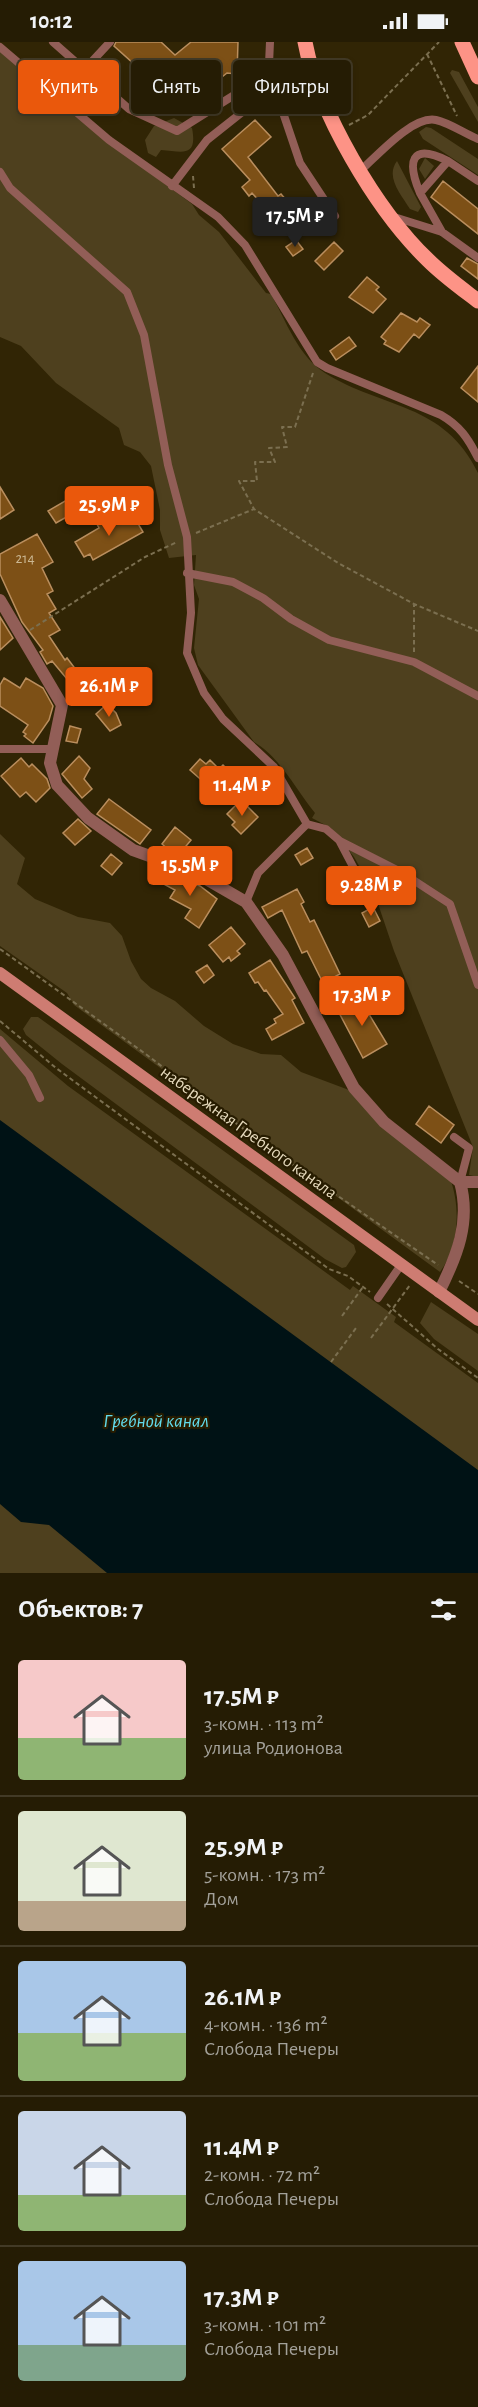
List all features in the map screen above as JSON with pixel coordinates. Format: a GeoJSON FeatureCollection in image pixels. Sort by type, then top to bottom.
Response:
{"type":"FeatureCollection","features":[{"type":"Feature","properties":{"kind":"main road"},"geometry":{"type":"LineString","coordinates":[[305,42],[310,60]]}},
{"type":"Feature","properties":{"kind":"main road"},"geometry":{"type":"LineString","coordinates":[[462,42],[473,56],[478,77]]}},
{"type":"Feature","properties":{"kind":"main road"},"geometry":{"type":"LineString","coordinates":[[332,114],[360,171],[387,214],[429,261],[478,301]]}},
{"type":"Feature","properties":{"kind":"street"},"geometry":{"type":"LineString","coordinates":[[0,600],[62,705],[51,749],[50,763],[57,785],[107,834],[133,850],[195,872],[246,902],[283,955],[354,1088],[384,1122],[460,1182],[466,1203],[464,1226],[454,1263],[439,1292]]}},
{"type":"Feature","properties":{"kind":"street","name":"набережная Гребного канала"},"geometry":{"type":"LineString","coordinates":[[0,972],[478,1320]]}},
{"type":"Feature","properties":{"kind":"street"},"geometry":{"type":"LineString","coordinates":[[460,1182],[478,1182]]}},
{"type":"Feature","properties":{"kind":"lane"},"geometry":{"type":"LineString","coordinates":[[53,42],[73,60]]}},
{"type":"Feature","properties":{"kind":"lane"},"geometry":{"type":"LineString","coordinates":[[93,60],[110,42]]}},
{"type":"Feature","properties":{"kind":"lane"},"geometry":{"type":"LineString","coordinates":[[270,42],[270,60]]}},
{"type":"Feature","properties":{"kind":"lane"},"geometry":{"type":"LineString","coordinates":[[0,47],[109,140],[218,217],[245,245],[317,362],[441,415],[456,424],[468,438],[478,458]]}},
{"type":"Feature","properties":{"kind":"lane"},"geometry":{"type":"LineString","coordinates":[[119,100],[129,109],[177,131],[233,96]]}},
{"type":"Feature","properties":{"kind":"lane"},"geometry":{"type":"LineString","coordinates":[[172,186],[207,141],[238,114]]}},
{"type":"Feature","properties":{"kind":"lane"},"geometry":{"type":"LineString","coordinates":[[282,114],[300,163],[335,216]]}},
{"type":"Feature","properties":{"kind":"lane"},"geometry":{"type":"LineString","coordinates":[[360,171],[409,127],[422,121],[435,120],[478,140]]}},
{"type":"Feature","properties":{"kind":"lane"},"geometry":{"type":"LineString","coordinates":[[442,232],[411,173],[411,162],[416,155],[423,152],[434,154],[478,181]]}},
{"type":"Feature","properties":{"kind":"lane"},"geometry":{"type":"LineString","coordinates":[[420,193],[447,161]]}},
{"type":"Feature","properties":{"kind":"lane"},"geometry":{"type":"LineString","coordinates":[[0,172],[10,188],[127,292],[144,335],[168,465],[187,537],[187,573],[191,613],[187,653],[204,693],[223,719],[274,767],[307,824],[326,829],[339,841],[401,872],[450,904],[478,985]]}},
{"type":"Feature","properties":{"kind":"lane"},"geometry":{"type":"LineString","coordinates":[[387,214],[442,232],[478,258]]}},
{"type":"Feature","properties":{"kind":"lane"},"geometry":{"type":"LineString","coordinates":[[187,573],[233,582],[263,598],[291,619],[329,640],[414,662],[478,696]]}},
{"type":"Feature","properties":{"kind":"lane"},"geometry":{"type":"LineString","coordinates":[[0,749],[51,749]]}},
{"type":"Feature","properties":{"kind":"lane"},"geometry":{"type":"LineString","coordinates":[[246,902],[258,873],[307,824]]}},
{"type":"Feature","properties":{"kind":"lane"},"geometry":{"type":"LineString","coordinates":[[339,841],[370,899]]}},
{"type":"Feature","properties":{"kind":"lane"},"geometry":{"type":"LineString","coordinates":[[0,1040],[29,1075],[40,1098]]}},
{"type":"Feature","properties":{"kind":"lane"},"geometry":{"type":"LineString","coordinates":[[454,1137],[469,1148],[460,1182]]}},
{"type":"Feature","properties":{"kind":"lane"},"geometry":{"type":"LineString","coordinates":[[378,1298],[401,1265]]}},
{"type":"Feature","properties":{"kind":"path"},"geometry":{"type":"LineString","coordinates":[[339,130],[368,115],[439,42]]}},
{"type":"Feature","properties":{"kind":"path"},"geometry":{"type":"LineString","coordinates":[[427,54],[466,134]]}},
{"type":"Feature","properties":{"kind":"path"},"geometry":{"type":"LineString","coordinates":[[193,158],[195,199]]}},
{"type":"Feature","properties":{"kind":"path"},"geometry":{"type":"LineString","coordinates":[[317,362],[295,427],[282,428],[287,447],[269,448],[275,462],[255,462],[257,481],[239,482],[254,509],[338,563],[414,604],[478,631]]}},
{"type":"Feature","properties":{"kind":"path"},"geometry":{"type":"LineString","coordinates":[[20,636],[146,557],[254,509]]}},
{"type":"Feature","properties":{"kind":"path"},"geometry":{"type":"LineString","coordinates":[[414,604],[414,662]]}},
{"type":"Feature","properties":{"kind":"path"},"geometry":{"type":"LineString","coordinates":[[0,949],[166,1069],[267,1146],[429,1259]]}},
{"type":"Feature","properties":{"kind":"path"},"geometry":{"type":"LineString","coordinates":[[0,1021],[56,1068],[329,1269],[348,1276],[393,1309],[438,1349],[478,1378]]}},
{"type":"Feature","properties":{"kind":"path"},"geometry":{"type":"LineString","coordinates":[[342,1316],[363,1287]]}},
{"type":"Feature","properties":{"kind":"path"},"geometry":{"type":"LineString","coordinates":[[371,1338],[393,1309]]}},
{"type":"Feature","properties":{"kind":"path"},"geometry":{"type":"LineString","coordinates":[[331,1362],[356,1328]]}},
{"type":"Feature","properties":{"kind":"shaded area"},"geometry":{"type":"Polygon","coordinates":[[[0,50],[18,65],[18,114],[76,114],[111,144],[192,204],[199,215],[219,232],[266,293],[271,294],[300,348],[316,366],[347,385],[430,420],[448,432],[464,450],[478,473],[478,1177],[469,1175],[473,1147],[394,951],[374,892],[354,857],[331,828],[312,818],[315,813],[287,774],[272,756],[254,742],[198,665],[194,648],[199,599],[194,585],[196,555],[169,558],[160,530],[160,510],[151,466],[140,452],[124,445],[119,428],[56,383],[21,346],[0,337],[0,50]]]}},
{"type":"Feature","properties":{"kind":"shaded area"},"geometry":{"type":"Polygon","coordinates":[[[452,70],[459,72],[478,107],[478,122],[450,73],[452,70]]]}},
{"type":"Feature","properties":{"kind":"shaded area"},"geometry":{"type":"Polygon","coordinates":[[[174,118],[192,128],[193,138],[190,149],[181,152],[161,150],[156,157],[148,153],[145,140],[154,126],[174,118]]]}},
{"type":"Feature","properties":{"kind":"shaded area"},"geometry":{"type":"Polygon","coordinates":[[[426,127],[478,159],[478,175],[423,139],[419,132],[426,127]]]}},
{"type":"Feature","properties":{"kind":"shaded area"},"geometry":{"type":"Polygon","coordinates":[[[425,158],[434,166],[425,179],[419,169],[425,158]]]}},
{"type":"Feature","properties":{"kind":"shaded area"},"geometry":{"type":"Polygon","coordinates":[[[397,161],[421,207],[418,212],[410,209],[393,179],[397,161]]]}},
{"type":"Feature","properties":{"kind":"shaded area"},"geometry":{"type":"Polygon","coordinates":[[[0,834],[25,858],[17,884],[35,899],[78,917],[110,923],[122,936],[131,961],[141,979],[151,988],[175,1001],[204,1026],[233,1044],[261,1054],[281,1055],[301,1072],[349,1090],[450,1178],[456,1202],[456,1226],[451,1251],[440,1272],[74,1005],[67,993],[0,946],[0,834]]]}},
{"type":"Feature","properties":{"kind":"shaded area"},"geometry":{"type":"Polygon","coordinates":[[[31,1017],[38,1017],[354,1245],[356,1252],[346,1267],[342,1268],[325,1259],[62,1064],[26,1035],[23,1029],[31,1017]]]}},
{"type":"Feature","properties":{"kind":"shaded area","name":"Гребной канал"},"geometry":{"type":"Polygon","coordinates":[[[0,1029],[68,1086],[350,1290],[353,1286],[396,1317],[394,1322],[478,1383],[478,1573],[0,1573],[0,1029]]]}},
{"type":"Feature","properties":{"kind":"shaded area"},"geometry":{"type":"Polygon","coordinates":[[[431,1302],[478,1334],[478,1371],[434,1339],[420,1323],[431,1302]]]}},
{"type":"Feature","properties":{"kind":"water","name":"Гребной канал"},"geometry":{"type":"Polygon","coordinates":[[[0,1120],[478,1470],[478,1573],[107,1573],[49,1525],[21,1522],[0,1504],[0,1120]]]}},
{"type":"Feature","properties":{"kind":"building"},"geometry":{"type":"Polygon","coordinates":[[[116,42],[161,42],[175,55],[191,42],[238,42],[237,60],[233,60],[233,74],[227,73],[221,78],[221,60],[131,61],[114,46],[116,42]]]}},
{"type":"Feature","properties":{"kind":"building"},"geometry":{"type":"Polygon","coordinates":[[[255,120],[271,137],[248,157],[278,196],[281,194],[293,208],[296,205],[303,213],[284,229],[252,193],[249,196],[242,187],[250,180],[222,149],[255,120]]]}},
{"type":"Feature","properties":{"kind":"building"},"geometry":{"type":"Polygon","coordinates":[[[443,181],[478,209],[478,234],[431,197],[443,181]]]}},
{"type":"Feature","properties":{"kind":"building"},"geometry":{"type":"Polygon","coordinates":[[[296,240],[303,249],[293,256],[286,247],[296,240]]]}},
{"type":"Feature","properties":{"kind":"building"},"geometry":{"type":"Polygon","coordinates":[[[334,242],[343,251],[324,270],[315,261],[334,242]]]}},
{"type":"Feature","properties":{"kind":"building"},"geometry":{"type":"Polygon","coordinates":[[[467,258],[478,264],[478,279],[461,266],[467,258]]]}},
{"type":"Feature","properties":{"kind":"building"},"geometry":{"type":"Polygon","coordinates":[[[367,277],[379,287],[376,290],[386,299],[373,313],[349,297],[367,277]]]}},
{"type":"Feature","properties":{"kind":"building"},"geometry":{"type":"Polygon","coordinates":[[[401,313],[417,322],[420,318],[430,325],[419,338],[414,334],[399,352],[384,344],[386,341],[381,337],[401,313]]]}},
{"type":"Feature","properties":{"kind":"building"},"geometry":{"type":"Polygon","coordinates":[[[349,337],[356,346],[336,360],[330,351],[349,337]]]}},
{"type":"Feature","properties":{"kind":"building"},"geometry":{"type":"Polygon","coordinates":[[[478,366],[478,402],[461,388],[478,366]]]}},
{"type":"Feature","properties":{"kind":"building"},"geometry":{"type":"Polygon","coordinates":[[[0,487],[14,510],[0,519],[0,487]]]}},
{"type":"Feature","properties":{"kind":"building"},"geometry":{"type":"Polygon","coordinates":[[[72,497],[79,510],[56,523],[48,511],[72,497]]]}},
{"type":"Feature","properties":{"kind":"building"},"geometry":{"type":"Polygon","coordinates":[[[113,515],[118,524],[133,515],[143,532],[93,560],[90,554],[84,557],[75,542],[99,528],[97,524],[113,515]]]}},
{"type":"Feature","properties":{"kind":"building"},"geometry":{"type":"Polygon","coordinates":[[[37,534],[53,562],[42,568],[53,591],[47,594],[56,609],[49,613],[60,630],[49,636],[65,660],[67,658],[77,671],[67,679],[52,661],[47,664],[40,652],[43,650],[22,622],[0,574],[0,554],[37,534]]]}},
{"type":"Feature","properties":{"kind":"building"},"geometry":{"type":"Polygon","coordinates":[[[0,617],[13,638],[0,650],[0,617]]]}},
{"type":"Feature","properties":{"kind":"building"},"geometry":{"type":"Polygon","coordinates":[[[4,678],[20,688],[26,678],[43,688],[53,706],[49,720],[33,743],[24,736],[26,734],[23,732],[28,725],[0,706],[0,685],[4,678]]]}},
{"type":"Feature","properties":{"kind":"building"},"geometry":{"type":"Polygon","coordinates":[[[107,704],[116,713],[121,725],[110,731],[96,714],[107,704]]]}},
{"type":"Feature","properties":{"kind":"building"},"geometry":{"type":"Polygon","coordinates":[[[70,726],[81,729],[77,743],[66,741],[70,726]]]}},
{"type":"Feature","properties":{"kind":"building"},"geometry":{"type":"Polygon","coordinates":[[[79,756],[90,768],[84,779],[92,789],[82,798],[62,774],[79,756]]]}},
{"type":"Feature","properties":{"kind":"building"},"geometry":{"type":"Polygon","coordinates":[[[21,758],[29,767],[32,764],[47,779],[50,788],[36,802],[26,792],[20,797],[1,776],[21,758]]]}},
{"type":"Feature","properties":{"kind":"building"},"geometry":{"type":"Polygon","coordinates":[[[200,759],[206,764],[210,760],[219,769],[223,765],[233,775],[215,792],[190,770],[200,759]]]}},
{"type":"Feature","properties":{"kind":"building"},"geometry":{"type":"Polygon","coordinates":[[[109,799],[151,830],[140,844],[97,814],[109,799]]]}},
{"type":"Feature","properties":{"kind":"building"},"geometry":{"type":"Polygon","coordinates":[[[241,800],[258,817],[241,834],[232,825],[235,822],[227,814],[241,800]]]}},
{"type":"Feature","properties":{"kind":"building"},"geometry":{"type":"Polygon","coordinates":[[[78,819],[91,831],[75,845],[63,833],[78,819]]]}},
{"type":"Feature","properties":{"kind":"building"},"geometry":{"type":"Polygon","coordinates":[[[175,827],[191,840],[177,857],[162,844],[175,827]]]}},
{"type":"Feature","properties":{"kind":"building"},"geometry":{"type":"Polygon","coordinates":[[[307,848],[313,858],[301,865],[295,855],[307,848]]]}},
{"type":"Feature","properties":{"kind":"building"},"geometry":{"type":"Polygon","coordinates":[[[111,854],[122,863],[112,875],[101,866],[111,854]]]}},
{"type":"Feature","properties":{"kind":"building"},"geometry":{"type":"Polygon","coordinates":[[[164,870],[200,886],[217,899],[199,928],[185,918],[191,909],[170,898],[175,890],[158,881],[164,870]]]}},
{"type":"Feature","properties":{"kind":"building"},"geometry":{"type":"Polygon","coordinates":[[[297,889],[310,922],[314,920],[340,974],[323,983],[307,951],[302,953],[282,910],[268,918],[262,907],[297,889]]]}},
{"type":"Feature","properties":{"kind":"building"},"geometry":{"type":"Polygon","coordinates":[[[373,907],[380,921],[369,927],[362,913],[373,907]]]}},
{"type":"Feature","properties":{"kind":"building"},"geometry":{"type":"Polygon","coordinates":[[[231,927],[245,944],[237,951],[240,954],[231,961],[229,957],[223,962],[209,945],[231,927]]]}},
{"type":"Feature","properties":{"kind":"building"},"geometry":{"type":"Polygon","coordinates":[[[270,960],[295,998],[292,1000],[304,1023],[272,1040],[266,1029],[276,1023],[274,1019],[283,1014],[266,990],[264,991],[258,982],[255,983],[249,973],[270,960]]]}},
{"type":"Feature","properties":{"kind":"building"},"geometry":{"type":"Polygon","coordinates":[[[207,965],[214,975],[204,983],[196,972],[207,965]]]}},
{"type":"Feature","properties":{"kind":"building"},"geometry":{"type":"Polygon","coordinates":[[[358,996],[387,1044],[363,1058],[337,1009],[358,996]]]}},
{"type":"Feature","properties":{"kind":"building"},"geometry":{"type":"Polygon","coordinates":[[[429,1106],[454,1125],[441,1143],[416,1124],[429,1106]]]}}]}
